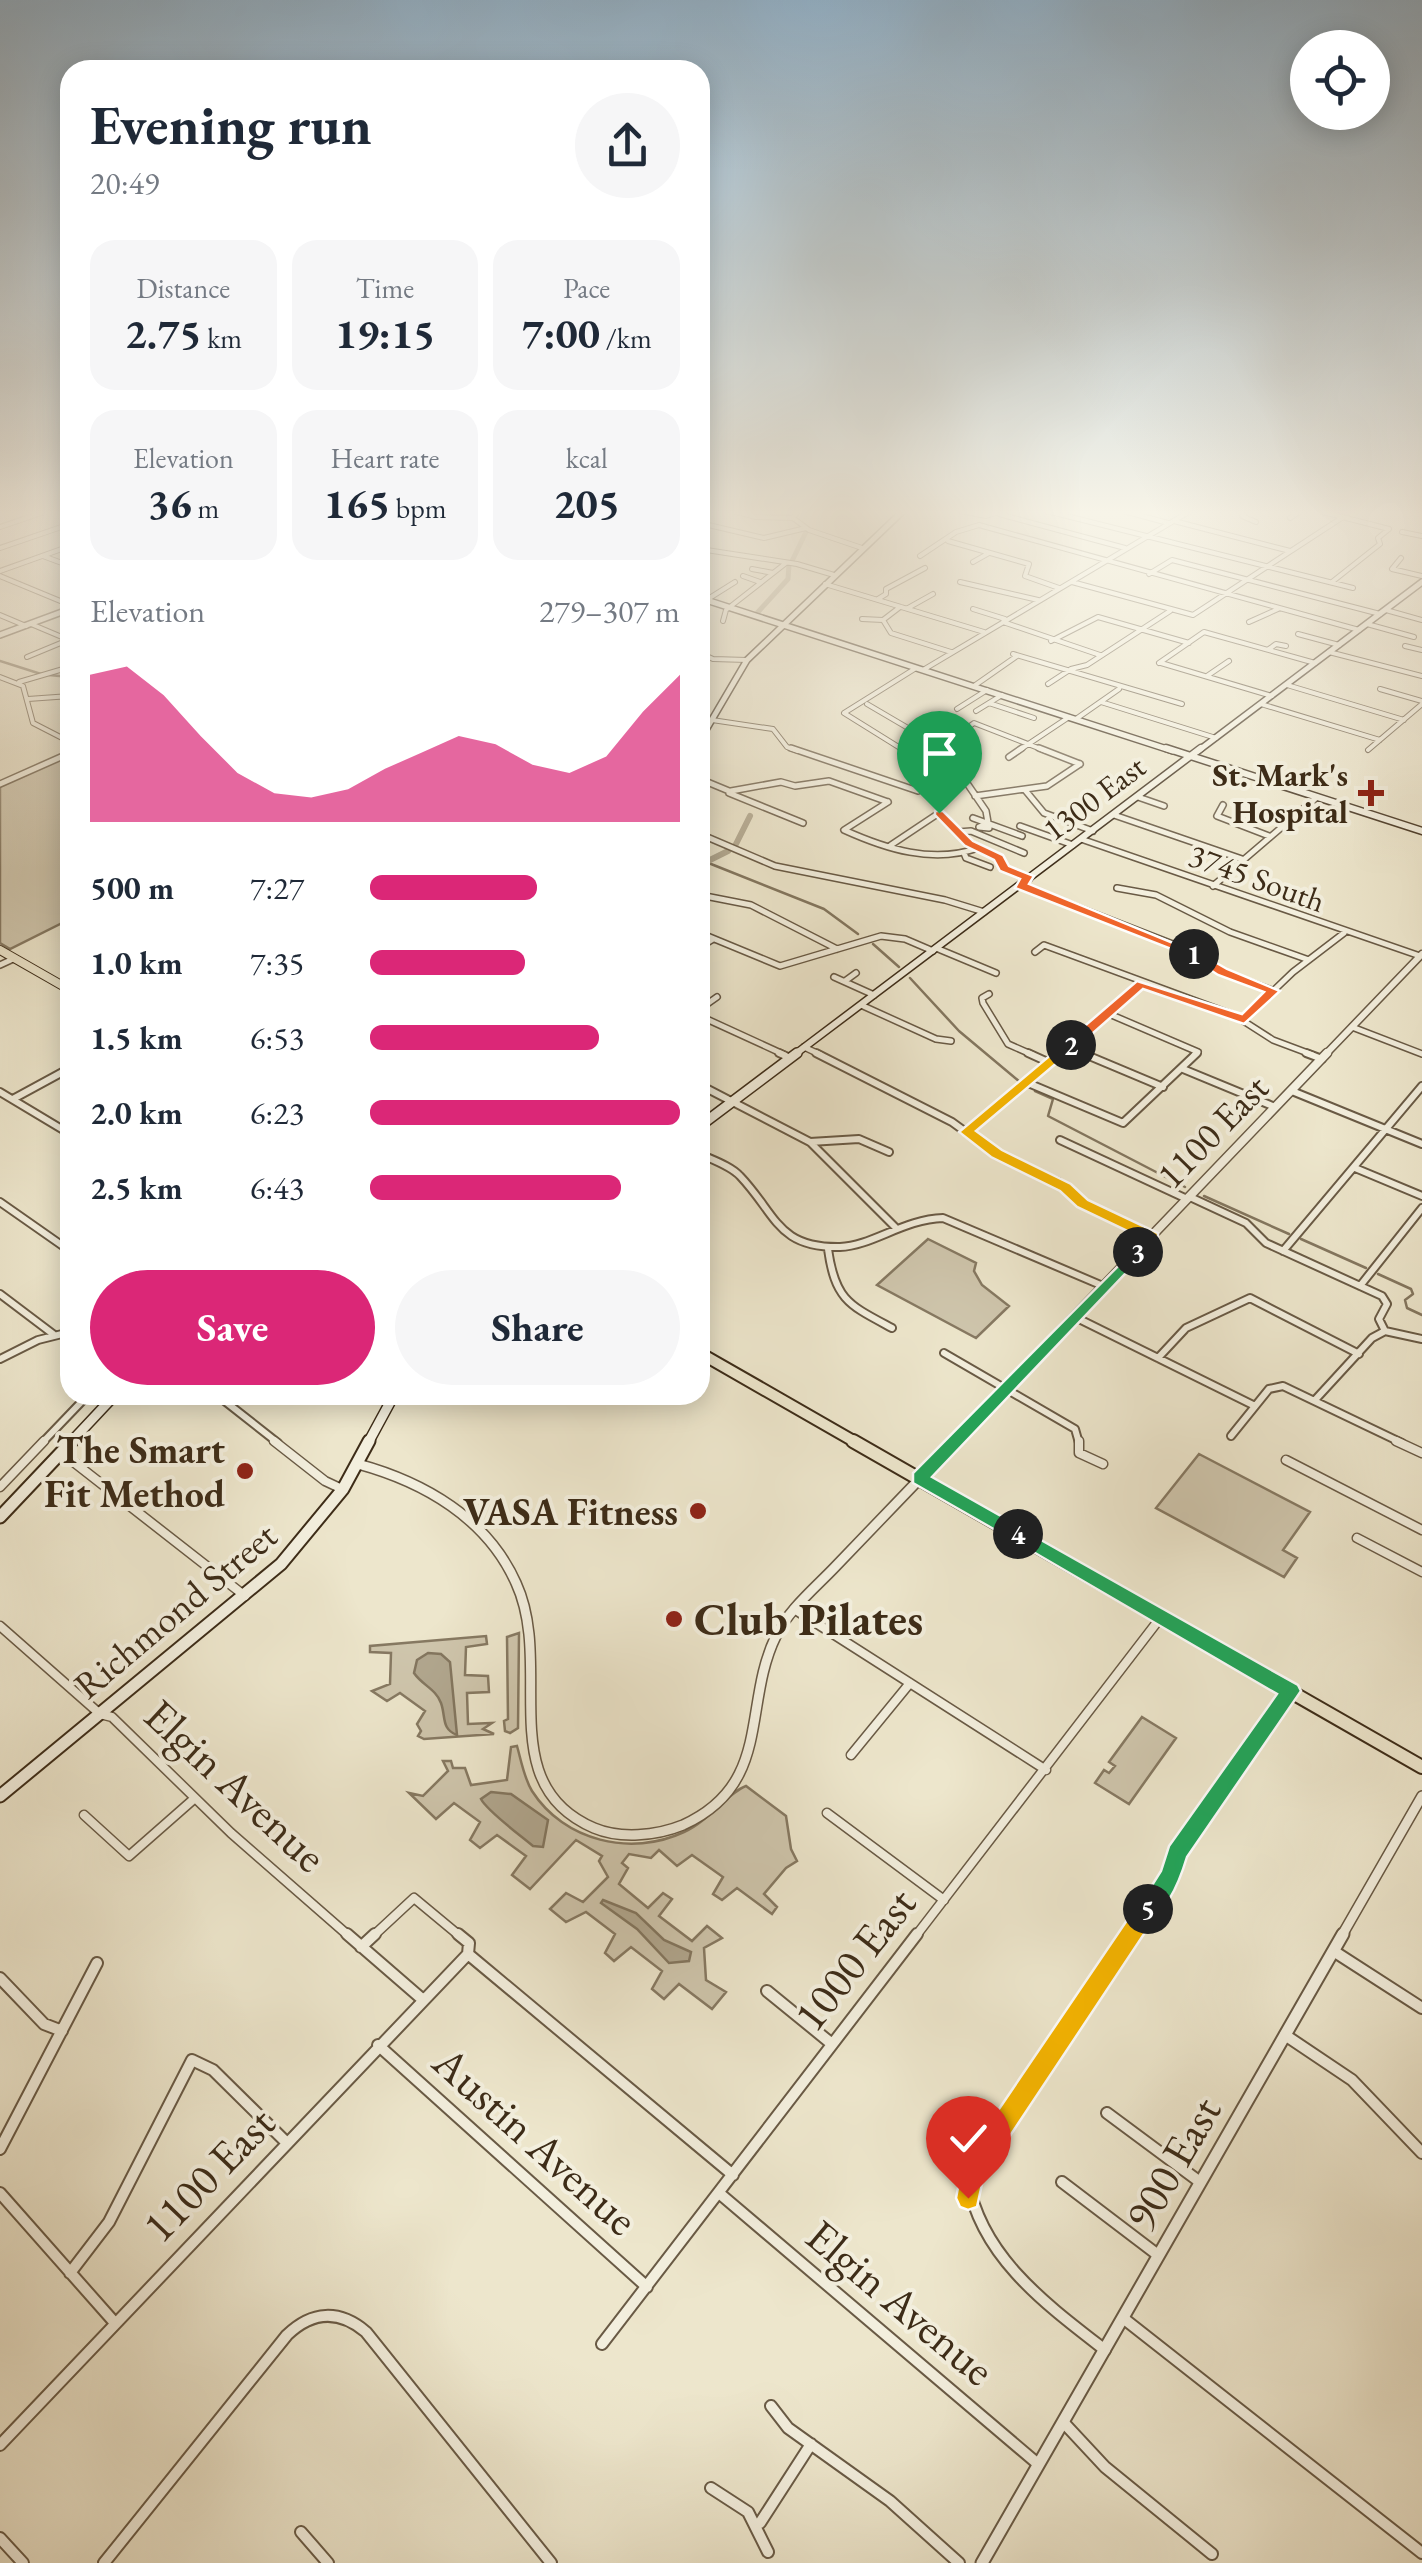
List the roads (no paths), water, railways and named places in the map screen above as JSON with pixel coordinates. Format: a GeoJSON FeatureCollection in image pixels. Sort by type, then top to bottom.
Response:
{"type":"FeatureCollection","features":[{"type":"Feature","properties":{"kind":"main road"},"geometry":{"type":"LineString","coordinates":[[710,723],[747,660],[777,630]]}},
{"type":"Feature","properties":{"kind":"main road"},"geometry":{"type":"LineString","coordinates":[[800,630],[1422,831]]}},
{"type":"Feature","properties":{"kind":"main road","name":"1300 East"},"geometry":{"type":"LineString","coordinates":[[710,1118],[1359,630]]}},
{"type":"Feature","properties":{"kind":"main road"},"geometry":{"type":"LineString","coordinates":[[0,950],[60,984]]}},
{"type":"Feature","properties":{"kind":"main road"},"geometry":{"type":"LineString","coordinates":[[710,1359],[1422,1766]]}},
{"type":"Feature","properties":{"kind":"main road"},"geometry":{"type":"LineString","coordinates":[[0,1517],[105,1405]]}},
{"type":"Feature","properties":{"kind":"main road","name":"Richmond Street"},"geometry":{"type":"LineString","coordinates":[[0,1796],[246,1597],[300,1544],[343,1489],[389,1405]]}},
{"type":"Feature","properties":{"kind":"street"},"geometry":{"type":"LineString","coordinates":[[888,630],[952,653]]}},
{"type":"Feature","properties":{"kind":"street"},"geometry":{"type":"LineString","coordinates":[[978,630],[986,632]]}},
{"type":"Feature","properties":{"kind":"street"},"geometry":{"type":"LineString","coordinates":[[712,720],[773,729],[787,746],[918,792],[930,782],[908,753],[844,713],[990,630]]}},
{"type":"Feature","properties":{"kind":"street"},"geometry":{"type":"LineString","coordinates":[[1025,630],[1101,656]]}},
{"type":"Feature","properties":{"kind":"street"},"geometry":{"type":"LineString","coordinates":[[1051,641],[1073,630]]}},
{"type":"Feature","properties":{"kind":"street"},"geometry":{"type":"LineString","coordinates":[[1048,684],[1141,630]]}},
{"type":"Feature","properties":{"kind":"street"},"geometry":{"type":"LineString","coordinates":[[1144,630],[1189,642]]}},
{"type":"Feature","properties":{"kind":"street"},"geometry":{"type":"LineString","coordinates":[[1386,630],[1414,638],[1405,646],[1422,650]]}},
{"type":"Feature","properties":{"kind":"street"},"geometry":{"type":"LineString","coordinates":[[1272,696],[1160,662],[1204,632],[1315,664]]}},
{"type":"Feature","properties":{"kind":"street"},"geometry":{"type":"LineString","coordinates":[[1298,634],[1339,645]]}},
{"type":"Feature","properties":{"kind":"street"},"geometry":{"type":"LineString","coordinates":[[27,656],[60,643]]}},
{"type":"Feature","properties":{"kind":"street"},"geometry":{"type":"LineString","coordinates":[[1268,650],[1276,644],[1286,646]]}},
{"type":"Feature","properties":{"kind":"street"},"geometry":{"type":"LineString","coordinates":[[1330,652],[1422,676]]}},
{"type":"Feature","properties":{"kind":"street"},"geometry":{"type":"LineString","coordinates":[[974,686],[1015,655],[1182,704]]}},
{"type":"Feature","properties":{"kind":"street"},"geometry":{"type":"LineString","coordinates":[[710,658],[747,660]]}},
{"type":"Feature","properties":{"kind":"street"},"geometry":{"type":"LineString","coordinates":[[1206,676],[1229,660]]}},
{"type":"Feature","properties":{"kind":"street"},"geometry":{"type":"LineString","coordinates":[[0,677],[19,682],[60,670]]}},
{"type":"Feature","properties":{"kind":"street"},"geometry":{"type":"LineString","coordinates":[[19,682],[33,723],[60,737]]}},
{"type":"Feature","properties":{"kind":"street"},"geometry":{"type":"LineString","coordinates":[[1286,685],[1404,720]]}},
{"type":"Feature","properties":{"kind":"street"},"geometry":{"type":"LineString","coordinates":[[1009,757],[1120,688]]}},
{"type":"Feature","properties":{"kind":"street"},"geometry":{"type":"LineString","coordinates":[[1368,750],[1422,702],[1380,688]]}},
{"type":"Feature","properties":{"kind":"street"},"geometry":{"type":"LineString","coordinates":[[957,708],[986,690]]}},
{"type":"Feature","properties":{"kind":"street"},"geometry":{"type":"LineString","coordinates":[[976,711],[1002,695]]}},
{"type":"Feature","properties":{"kind":"street"},"geometry":{"type":"LineString","coordinates":[[28,700],[60,697]]}},
{"type":"Feature","properties":{"kind":"street"},"geometry":{"type":"LineString","coordinates":[[1101,702],[1216,738]]}},
{"type":"Feature","properties":{"kind":"street"},"geometry":{"type":"LineString","coordinates":[[989,703],[1034,718]]}},
{"type":"Feature","properties":{"kind":"street"},"geometry":{"type":"LineString","coordinates":[[867,704],[925,738],[949,743]]}},
{"type":"Feature","properties":{"kind":"street"},"geometry":{"type":"LineString","coordinates":[[1261,704],[1380,740]]}},
{"type":"Feature","properties":{"kind":"street"},"geometry":{"type":"LineString","coordinates":[[949,743],[974,723],[1080,764],[1048,786],[975,796]]}},
{"type":"Feature","properties":{"kind":"street"},"geometry":{"type":"LineString","coordinates":[[949,743],[949,759],[988,815],[986,824]]}},
{"type":"Feature","properties":{"kind":"street"},"geometry":{"type":"LineString","coordinates":[[0,784],[60,757]]}},
{"type":"Feature","properties":{"kind":"street"},"geometry":{"type":"LineString","coordinates":[[728,792],[781,782],[800,786],[829,782],[888,802],[844,828],[932,854],[964,854],[978,848]]}},
{"type":"Feature","properties":{"kind":"street"},"geometry":{"type":"LineString","coordinates":[[710,785],[803,823]]}},
{"type":"Feature","properties":{"kind":"street"},"geometry":{"type":"LineString","coordinates":[[1025,790],[1042,811],[1092,831]]}},
{"type":"Feature","properties":{"kind":"street"},"geometry":{"type":"LineString","coordinates":[[1138,797],[1164,806]]}},
{"type":"Feature","properties":{"kind":"street"},"geometry":{"type":"LineString","coordinates":[[1213,886],[1317,797]]}},
{"type":"Feature","properties":{"kind":"street"},"geometry":{"type":"LineString","coordinates":[[1222,806],[1218,816],[1271,836]]}},
{"type":"Feature","properties":{"kind":"street"},"geometry":{"type":"LineString","coordinates":[[892,845],[939,813],[978,848],[1002,862],[1004,868],[1030,878]]}},
{"type":"Feature","properties":{"kind":"street"},"geometry":{"type":"LineString","coordinates":[[1114,815],[1243,860]]}},
{"type":"Feature","properties":{"kind":"street"},"geometry":{"type":"LineString","coordinates":[[973,818],[1022,836]]}},
{"type":"Feature","properties":{"kind":"street","name":"3745 South"},"geometry":{"type":"LineString","coordinates":[[1020,826],[1213,886],[1420,958]]}},
{"type":"Feature","properties":{"kind":"street"},"geometry":{"type":"LineString","coordinates":[[958,832],[970,831],[1024,853],[1002,862]]}},
{"type":"Feature","properties":{"kind":"street"},"geometry":{"type":"LineString","coordinates":[[710,838],[775,866],[935,898],[984,912]]}},
{"type":"Feature","properties":{"kind":"street"},"geometry":{"type":"LineString","coordinates":[[964,854],[990,867]]}},
{"type":"Feature","properties":{"kind":"street"},"geometry":{"type":"LineString","coordinates":[[1020,885],[1183,948],[1222,972],[1274,991]]}},
{"type":"Feature","properties":{"kind":"street"},"geometry":{"type":"LineString","coordinates":[[1117,888],[1133,889],[1196,912],[1222,928],[1309,960]]}},
{"type":"Feature","properties":{"kind":"street"},"geometry":{"type":"LineString","coordinates":[[710,895],[722,896],[787,922],[838,949]]}},
{"type":"Feature","properties":{"kind":"street"},"geometry":{"type":"LineString","coordinates":[[1244,1020],[1344,933]]}},
{"type":"Feature","properties":{"kind":"street"},"geometry":{"type":"LineString","coordinates":[[710,937],[780,966],[868,939],[894,936],[996,973]]}},
{"type":"Feature","properties":{"kind":"street"},"geometry":{"type":"LineString","coordinates":[[710,942],[714,939]]}},
{"type":"Feature","properties":{"kind":"street"},"geometry":{"type":"LineString","coordinates":[[1035,952],[1044,945],[1244,1020],[1272,1040],[1322,1059]]}},
{"type":"Feature","properties":{"kind":"street"},"geometry":{"type":"LineString","coordinates":[[0,965],[14,958]]}},
{"type":"Feature","properties":{"kind":"street","name":"1100 East"},"geometry":{"type":"LineString","coordinates":[[358,1464],[398,1472],[421,1484],[480,1530],[503,1556],[530,1620],[531,1742],[541,1781],[566,1812],[601,1831],[630,1836],[674,1830],[700,1816],[721,1798],[754,1744],[771,1642],[794,1609],[1420,958]]}},
{"type":"Feature","properties":{"kind":"street"},"geometry":{"type":"LineString","coordinates":[[844,982],[856,972]]}},
{"type":"Feature","properties":{"kind":"street"},"geometry":{"type":"LineString","coordinates":[[834,977],[874,995]]}},
{"type":"Feature","properties":{"kind":"street"},"geometry":{"type":"LineString","coordinates":[[967,1132],[1141,984]]}},
{"type":"Feature","properties":{"kind":"street"},"geometry":{"type":"LineString","coordinates":[[988,994],[982,998],[983,1003],[1008,1044],[1050,1063]]}},
{"type":"Feature","properties":{"kind":"street"},"geometry":{"type":"LineString","coordinates":[[710,1003],[717,997]]}},
{"type":"Feature","properties":{"kind":"street"},"geometry":{"type":"LineString","coordinates":[[861,1005],[936,1039],[951,1041]]}},
{"type":"Feature","properties":{"kind":"street"},"geometry":{"type":"LineString","coordinates":[[1028,1083],[1123,1123],[1198,1052],[1107,1014]]}},
{"type":"Feature","properties":{"kind":"street"},"geometry":{"type":"LineString","coordinates":[[710,1017],[790,1058]]}},
{"type":"Feature","properties":{"kind":"street"},"geometry":{"type":"LineString","coordinates":[[1352,1027],[1422,1054]]}},
{"type":"Feature","properties":{"kind":"street"},"geometry":{"type":"LineString","coordinates":[[804,1048],[850,1067],[879,1088],[967,1132],[996,1154],[1066,1187],[1083,1204],[1152,1237]]}},
{"type":"Feature","properties":{"kind":"street"},"geometry":{"type":"LineString","coordinates":[[1068,1048],[1163,1087]]}},
{"type":"Feature","properties":{"kind":"street"},"geometry":{"type":"LineString","coordinates":[[1183,1069],[1276,1107]]}},
{"type":"Feature","properties":{"kind":"street"},"geometry":{"type":"LineString","coordinates":[[12,1100],[60,1074]]}},
{"type":"Feature","properties":{"kind":"street"},"geometry":{"type":"LineString","coordinates":[[1283,1251],[1422,1086]]}},
{"type":"Feature","properties":{"kind":"street"},"geometry":{"type":"LineString","coordinates":[[710,1091],[810,1142],[895,1226]]}},
{"type":"Feature","properties":{"kind":"street"},"geometry":{"type":"LineString","coordinates":[[1292,1091],[1422,1144]]}},
{"type":"Feature","properties":{"kind":"street"},"geometry":{"type":"LineString","coordinates":[[0,1092],[60,1128]]}},
{"type":"Feature","properties":{"kind":"street"},"geometry":{"type":"LineString","coordinates":[[810,1142],[859,1140],[889,1152]]}},
{"type":"Feature","properties":{"kind":"street"},"geometry":{"type":"LineString","coordinates":[[1060,1140],[1246,1223],[1261,1240],[1385,1298],[1387,1304],[1379,1319],[1385,1331]]}},
{"type":"Feature","properties":{"kind":"street"},"geometry":{"type":"LineString","coordinates":[[710,1160],[743,1178],[790,1238],[828,1249],[846,1247],[895,1226],[923,1218],[947,1218],[1104,1286]]}},
{"type":"Feature","properties":{"kind":"street"},"geometry":{"type":"LineString","coordinates":[[1355,1168],[1422,1196]]}},
{"type":"Feature","properties":{"kind":"street"},"geometry":{"type":"LineString","coordinates":[[0,1202],[60,1243]]}},
{"type":"Feature","properties":{"kind":"street"},"geometry":{"type":"LineString","coordinates":[[1360,1286],[1422,1208]]}},
{"type":"Feature","properties":{"kind":"street"},"geometry":{"type":"LineString","coordinates":[[828,1249],[836,1294],[892,1328]]}},
{"type":"Feature","properties":{"kind":"street"},"geometry":{"type":"LineString","coordinates":[[0,1294],[54,1334]]}},
{"type":"Feature","properties":{"kind":"street"},"geometry":{"type":"LineString","coordinates":[[1158,1358],[1194,1322],[1250,1298],[1359,1354]]}},
{"type":"Feature","properties":{"kind":"street"},"geometry":{"type":"LineString","coordinates":[[1075,1316],[1254,1406]]}},
{"type":"Feature","properties":{"kind":"street"},"geometry":{"type":"LineString","coordinates":[[1315,1400],[1372,1338],[1385,1331],[1422,1339]]}},
{"type":"Feature","properties":{"kind":"street"},"geometry":{"type":"LineString","coordinates":[[0,1360],[60,1333]]}},
{"type":"Feature","properties":{"kind":"street"},"geometry":{"type":"LineString","coordinates":[[944,1353],[1076,1431],[1079,1453],[1103,1464]]}},
{"type":"Feature","properties":{"kind":"street"},"geometry":{"type":"LineString","coordinates":[[1231,1436],[1269,1389],[1278,1386],[1422,1453]]}},
{"type":"Feature","properties":{"kind":"street"},"geometry":{"type":"LineString","coordinates":[[0,1487],[78,1405]]}},
{"type":"Feature","properties":{"kind":"street"},"geometry":{"type":"LineString","coordinates":[[230,1405],[317,1475],[343,1489]]}},
{"type":"Feature","properties":{"kind":"street"},"geometry":{"type":"LineString","coordinates":[[61,1452],[246,1597]]}},
{"type":"Feature","properties":{"kind":"street"},"geometry":{"type":"LineString","coordinates":[[1286,1460],[1422,1530]]}},
{"type":"Feature","properties":{"kind":"street"},"geometry":{"type":"LineString","coordinates":[[1356,1538],[1422,1572]]}},
{"type":"Feature","properties":{"kind":"street"},"geometry":{"type":"LineString","coordinates":[[794,1609],[1046,1770]]}},
{"type":"Feature","properties":{"kind":"street","name":"1000 East"},"geometry":{"type":"LineString","coordinates":[[602,2344],[1162,1617]]}},
{"type":"Feature","properties":{"kind":"street","name":"Elgin Avenue"},"geometry":{"type":"LineString","coordinates":[[0,1626],[100,1714],[112,1717],[194,1798],[422,1999]]}},
{"type":"Feature","properties":{"kind":"street"},"geometry":{"type":"LineString","coordinates":[[850,1755],[910,1683]]}},
{"type":"Feature","properties":{"kind":"street"},"geometry":{"type":"LineString","coordinates":[[1105,2350],[1026,2286],[973,2213],[968,2181],[1170,1875],[1177,1853],[1290,1691]]}},
{"type":"Feature","properties":{"kind":"street","name":"900 East"},"geometry":{"type":"LineString","coordinates":[[982,2563],[1422,1796]]}},
{"type":"Feature","properties":{"kind":"street"},"geometry":{"type":"LineString","coordinates":[[84,1815],[129,1856],[194,1798]]}},
{"type":"Feature","properties":{"kind":"street"},"geometry":{"type":"LineString","coordinates":[[827,1813],[944,1900]]}},
{"type":"Feature","properties":{"kind":"street"},"geometry":{"type":"LineString","coordinates":[[361,1947],[414,1898],[469,1943],[468,1954],[733,2175]]}},
{"type":"Feature","properties":{"kind":"street"},"geometry":{"type":"LineString","coordinates":[[1334,1951],[1422,2008]]}},
{"type":"Feature","properties":{"kind":"street","name":"1100 East"},"geometry":{"type":"LineString","coordinates":[[0,2444],[468,1954]]}},
{"type":"Feature","properties":{"kind":"street"},"geometry":{"type":"LineString","coordinates":[[0,2150],[97,1963]]}},
{"type":"Feature","properties":{"kind":"street"},"geometry":{"type":"LineString","coordinates":[[0,1978],[44,2024],[62,2031]]}},
{"type":"Feature","properties":{"kind":"street"},"geometry":{"type":"LineString","coordinates":[[767,1991],[832,2044]]}},
{"type":"Feature","properties":{"kind":"street"},"geometry":{"type":"LineString","coordinates":[[1285,2036],[1352,2080],[1422,2153]]}},
{"type":"Feature","properties":{"kind":"street","name":"Austin Avenue"},"geometry":{"type":"LineString","coordinates":[[378,2045],[646,2287]]}},
{"type":"Feature","properties":{"kind":"street"},"geometry":{"type":"LineString","coordinates":[[70,2273],[101,2238],[122,2206],[178,2082],[192,2060],[212,2070],[287,2143]]}},
{"type":"Feature","properties":{"kind":"street"},"geometry":{"type":"LineString","coordinates":[[1107,2113],[1201,2182]]}},
{"type":"Feature","properties":{"kind":"street"},"geometry":{"type":"LineString","coordinates":[[1062,2182],[1159,2256]]}},
{"type":"Feature","properties":{"kind":"street"},"geometry":{"type":"LineString","coordinates":[[0,2193],[115,2324]]}},
{"type":"Feature","properties":{"kind":"street","name":"Elgin Avenue"},"geometry":{"type":"LineString","coordinates":[[719,2193],[1038,2464]]}},
{"type":"Feature","properties":{"kind":"street"},"geometry":{"type":"LineString","coordinates":[[104,2563],[297,2324],[326,2314],[356,2323],[551,2563]]}},
{"type":"Feature","properties":{"kind":"street"},"geometry":{"type":"LineString","coordinates":[[1123,2318],[1422,2553]]}},
{"type":"Feature","properties":{"kind":"street"},"geometry":{"type":"LineString","coordinates":[[771,2406],[788,2428],[885,2497],[959,2563]]}},
{"type":"Feature","properties":{"kind":"street"},"geometry":{"type":"LineString","coordinates":[[1063,2422],[1106,2467],[1212,2554]]}},
{"type":"Feature","properties":{"kind":"street"},"geometry":{"type":"LineString","coordinates":[[760,2523],[811,2444]]}},
{"type":"Feature","properties":{"kind":"street"},"geometry":{"type":"LineString","coordinates":[[711,2488],[734,2499],[760,2523],[768,2552]]}},
{"type":"Feature","properties":{"kind":"street"},"geometry":{"type":"LineString","coordinates":[[301,2532],[328,2563]]}},
{"type":"Feature","properties":{"kind":"street"},"geometry":{"type":"LineString","coordinates":[[0,2538],[22,2563]]}},
{"type":"Feature","properties":{"kind":"waterway"},"geometry":{"type":"LineString","coordinates":[[0,661],[41,674]]}},
{"type":"Feature","properties":{"kind":"waterway"},"geometry":{"type":"LineString","coordinates":[[49,675],[60,676]]}},
{"type":"Feature","properties":{"kind":"waterway"},"geometry":{"type":"LineString","coordinates":[[735,846],[750,816]]}},
{"type":"Feature","properties":{"kind":"waterway"},"geometry":{"type":"LineString","coordinates":[[710,860],[728,851]]}},
{"type":"Feature","properties":{"kind":"waterway"},"geometry":{"type":"LineString","coordinates":[[711,864],[824,909],[858,934]]}},
{"type":"Feature","properties":{"kind":"waterway"},"geometry":{"type":"LineString","coordinates":[[873,944],[899,967]]}},
{"type":"Feature","properties":{"kind":"waterway"},"geometry":{"type":"LineString","coordinates":[[910,978],[959,1031],[1020,1082]]}},
{"type":"Feature","properties":{"kind":"waterway"},"geometry":{"type":"LineString","coordinates":[[1035,1091],[1053,1099],[1048,1116],[1185,1187]]}},
{"type":"Feature","properties":{"kind":"waterway"},"geometry":{"type":"LineString","coordinates":[[1204,1196],[1289,1234]]}},
{"type":"Feature","properties":{"kind":"waterway"},"geometry":{"type":"LineString","coordinates":[[1301,1239],[1366,1268]]}},
{"type":"Feature","properties":{"kind":"waterway"},"geometry":{"type":"LineString","coordinates":[[1378,1274],[1411,1289],[1413,1294],[1405,1300],[1407,1308],[1422,1315]]}},
{"type":"Feature","properties":{"kind":"place","name":"St. Mark's Hospital"},"geometry":{"type":"Point","coordinates":[1371,793]}},
{"type":"Feature","properties":{"kind":"place","name":"The Smart Fit Method"},"geometry":{"type":"Point","coordinates":[245,1471]}},
{"type":"Feature","properties":{"kind":"place","name":"VASA Fitness"},"geometry":{"type":"Point","coordinates":[698,1511]}},
{"type":"Feature","properties":{"kind":"place","name":"Club Pilates"},"geometry":{"type":"Point","coordinates":[674,1619]}}]}
